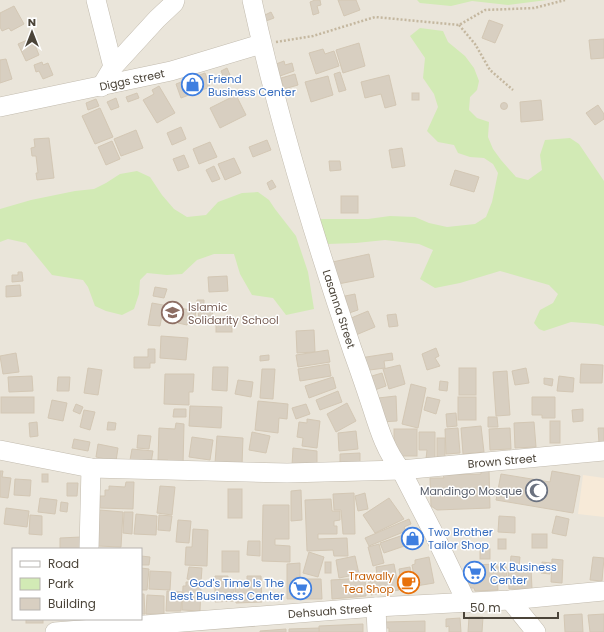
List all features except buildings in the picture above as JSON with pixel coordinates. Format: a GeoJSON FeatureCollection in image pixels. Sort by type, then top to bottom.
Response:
{"type":"FeatureCollection","features":[{"type":"Feature","properties":{"kind":"street"},"geometry":{"type":"LineString","coordinates":[[96,0],[113,67]]}},
{"type":"Feature","properties":{"kind":"street"},"geometry":{"type":"LineString","coordinates":[[101,87],[113,67],[157,19],[174,3],[175,0]]}},
{"type":"Feature","properties":{"kind":"street","name":"Lasanna Street"},"geometry":{"type":"LineString","coordinates":[[252,0],[261,44],[298,178],[337,304],[380,431],[394,462],[401,470],[434,534],[467,603]]}},
{"type":"Feature","properties":{"kind":"street","name":"Diggs Street"},"geometry":{"type":"LineString","coordinates":[[0,107],[101,87],[171,71],[261,44]]}},
{"type":"Feature","properties":{"kind":"street","name":"Brown Street"},"geometry":{"type":"LineString","coordinates":[[0,450],[91,468],[287,473],[401,470],[604,451]]}},
{"type":"Feature","properties":{"kind":"street"},"geometry":{"type":"LineString","coordinates":[[89,548],[91,468]]}},
{"type":"Feature","properties":{"kind":"street","name":"Dehsuah Street"},"geometry":{"type":"LineString","coordinates":[[55,632],[87,624],[467,603],[604,591]]}},
{"type":"Feature","properties":{"kind":"street"},"geometry":{"type":"LineString","coordinates":[[510,600],[536,632]]}},
{"type":"Feature","properties":{"kind":"street"},"geometry":{"type":"LineString","coordinates":[[376,607],[377,632]]}},
{"type":"Feature","properties":{"kind":"path"},"geometry":{"type":"LineString","coordinates":[[261,44],[313,36],[375,17],[459,25],[484,10],[534,8],[565,0]]}},
{"type":"Feature","properties":{"kind":"path"},"geometry":{"type":"LineString","coordinates":[[459,25],[475,44],[490,70],[514,90]]}},
{"type":"Feature","properties":{"kind":"shaded area"},"geometry":{"type":"Polygon","coordinates":[[[0,0],[604,0],[604,632],[0,632],[0,0]]]}},
{"type":"Feature","properties":{"kind":"shaded area"},"geometry":{"type":"Polygon","coordinates":[[[583,475],[604,478],[604,517],[578,514],[583,475]]]}},
{"type":"Feature","properties":{"kind":"green space"},"geometry":{"type":"Polygon","coordinates":[[[417,0],[547,0],[508,5],[472,1],[451,6],[420,3],[417,0]]]}},
{"type":"Feature","properties":{"kind":"green space"},"geometry":{"type":"Polygon","coordinates":[[[420,28],[443,31],[448,42],[465,56],[474,68],[479,81],[477,90],[470,97],[469,110],[477,118],[489,122],[488,137],[493,149],[516,177],[528,180],[542,170],[540,155],[545,140],[570,138],[579,144],[604,181],[604,326],[571,322],[544,331],[539,329],[534,323],[540,310],[553,303],[558,294],[549,285],[500,271],[460,283],[435,288],[420,279],[433,250],[419,244],[385,240],[327,244],[314,219],[368,219],[390,216],[415,217],[429,223],[447,227],[475,224],[486,217],[492,202],[498,173],[493,164],[484,158],[470,157],[458,153],[454,145],[438,142],[427,131],[438,107],[434,94],[423,78],[425,58],[410,36],[420,28]]]}},
{"type":"Feature","properties":{"kind":"green space"},"geometry":{"type":"Polygon","coordinates":[[[137,171],[150,177],[174,209],[187,217],[206,215],[218,202],[242,193],[258,192],[269,200],[296,236],[308,272],[314,309],[286,315],[273,298],[252,295],[240,274],[234,254],[214,254],[197,260],[182,274],[167,275],[147,273],[140,280],[139,294],[134,309],[122,315],[106,311],[95,306],[88,287],[83,280],[52,275],[26,243],[8,239],[0,242],[0,209],[31,200],[75,191],[94,189],[120,174],[137,171]]]}},
{"type":"Feature","properties":{"kind":"place","name":"Friend Business Center"},"geometry":{"type":"Point","coordinates":[192,85]}},
{"type":"Feature","properties":{"kind":"place","name":"Islamic Solidarity School"},"geometry":{"type":"Point","coordinates":[173,313]}},
{"type":"Feature","properties":{"kind":"place","name":"Mandingo Mosque"},"geometry":{"type":"Point","coordinates":[537,491]}},
{"type":"Feature","properties":{"kind":"place","name":"Two Brother Tailor Shop"},"geometry":{"type":"Point","coordinates":[412,538]}},
{"type":"Feature","properties":{"kind":"place","name":"K K Business Center"},"geometry":{"type":"Point","coordinates":[475,573]}},
{"type":"Feature","properties":{"kind":"place","name":"Trawally Tea Shop"},"geometry":{"type":"Point","coordinates":[409,582]}},
{"type":"Feature","properties":{"kind":"place","name":"God's Time Is The Best Business Center"},"geometry":{"type":"Point","coordinates":[300,589]}}]}
